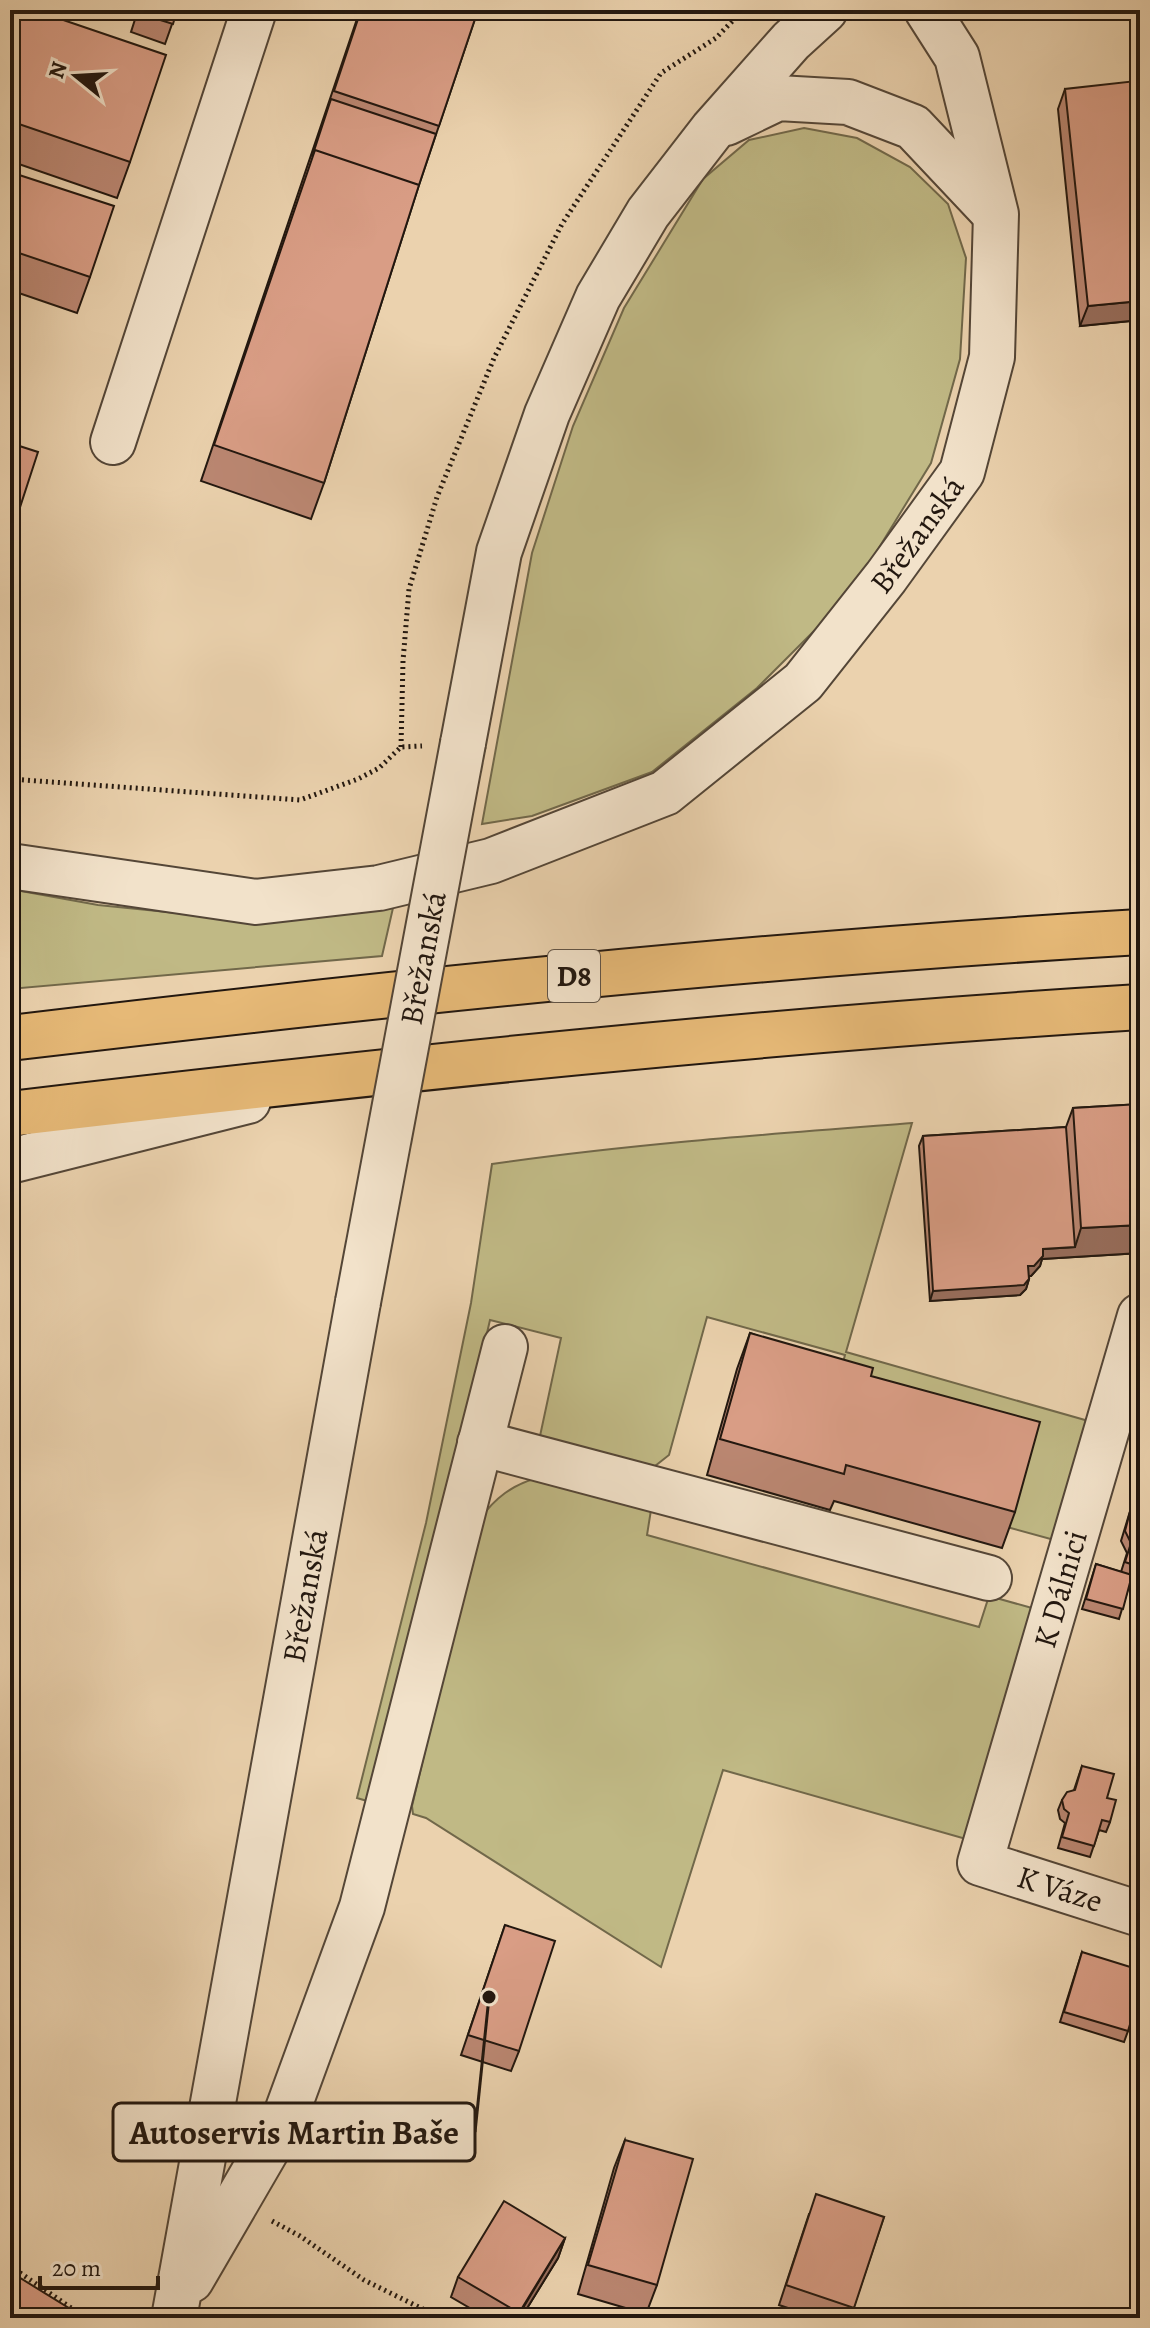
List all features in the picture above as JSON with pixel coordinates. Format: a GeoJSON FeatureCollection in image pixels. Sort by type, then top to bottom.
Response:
{"type":"FeatureCollection","features":[{"type":"Feature","properties":{"kind":"highway","name":"D8"},"geometry":{"type":"LineString","coordinates":[[10,1038],[574,976],[1140,932]]}},
{"type":"Feature","properties":{"kind":"highway"},"geometry":{"type":"LineString","coordinates":[[10,1114],[358,1075],[994,1017],[1140,1007]]}},
{"type":"Feature","properties":{"kind":"street"},"geometry":{"type":"LineString","coordinates":[[113,442],[254,10]]}},
{"type":"Feature","properties":{"kind":"street","name":"Břežanská"},"geometry":{"type":"LineString","coordinates":[[174,2314],[358,1302],[499,552],[547,414],[598,297],[648,213],[713,129],[791,41],[825,10]]}},
{"type":"Feature","properties":{"kind":"street","name":"Břežanská"},"geometry":{"type":"LineString","coordinates":[[10,866],[256,902],[379,888],[491,861],[665,793],[803,682],[886,577],[962,472],[992,357],[996,214],[957,57],[927,10]]}},
{"type":"Feature","properties":{"kind":"street"},"geometry":{"type":"LineString","coordinates":[[713,129],[778,98],[848,102],[913,127],[996,214]]}},
{"type":"Feature","properties":{"kind":"street"},"geometry":{"type":"LineString","coordinates":[[10,1024],[104,1027]]}},
{"type":"Feature","properties":{"kind":"street"},"geometry":{"type":"LineString","coordinates":[[10,1161],[358,1075]]}},
{"type":"Feature","properties":{"kind":"street","name":"K Dálnici"},"geometry":{"type":"LineString","coordinates":[[980,1863],[1140,1316]]}},
{"type":"Feature","properties":{"kind":"street"},"geometry":{"type":"LineString","coordinates":[[174,2314],[284,2120],[362,1907],[505,1347]]}},
{"type":"Feature","properties":{"kind":"street"},"geometry":{"type":"LineString","coordinates":[[480,1443],[989,1578]]}},
{"type":"Feature","properties":{"kind":"street","name":"K Váze"},"geometry":{"type":"LineString","coordinates":[[980,1863],[1140,1914]]}},
{"type":"Feature","properties":{"kind":"path"},"geometry":{"type":"LineString","coordinates":[[10,779],[300,800],[379,768],[401,747],[409,589],[437,497],[494,358],[562,224],[661,73],[716,38],[743,10]]}},
{"type":"Feature","properties":{"kind":"path"},"geometry":{"type":"LineString","coordinates":[[236,2202],[300,2236],[364,2280],[441,2318]]}},
{"type":"Feature","properties":{"kind":"path"},"geometry":{"type":"LineString","coordinates":[[10,2266],[80,2314],[174,2314]]}},
{"type":"Feature","properties":{"kind":"shaded area"},"geometry":{"type":"Polygon","coordinates":[[[804,128],[857,138],[910,167],[948,204],[966,258],[960,359],[931,463],[850,595],[757,688],[652,772],[532,816],[482,824],[532,553],[573,426],[624,308],[703,179],[749,140],[804,128]]]}},
{"type":"Feature","properties":{"kind":"shaded area"},"geometry":{"type":"Polygon","coordinates":[[[10,889],[98,905],[265,922],[393,908],[382,956],[10,989],[10,889]]]}},
{"type":"Feature","properties":{"kind":"shaded area"},"geometry":{"type":"Polygon","coordinates":[[[912,1123],[846,1352],[1092,1422],[1058,1541],[1007,1527],[834,1396],[845,1355],[707,1317],[669,1455],[655,1466],[646,1467],[540,1436],[561,1338],[490,1320],[380,1795],[374,1803],[357,1798],[426,1523],[471,1303],[492,1164],[649,1145],[912,1123]]]}},
{"type":"Feature","properties":{"kind":"shaded area"},"geometry":{"type":"Polygon","coordinates":[[[537,1478],[651,1510],[647,1535],[979,1627],[989,1596],[1032,1608],[973,1841],[723,1770],[661,1967],[426,1818],[413,1814],[412,1806],[480,1519],[505,1493],[537,1478]]]}},
{"type":"Feature","properties":{"kind":"building"},"geometry":{"type":"Polygon","coordinates":[[[10,10],[34,10],[166,55],[130,162],[10,121],[10,10]]]}},
{"type":"Feature","properties":{"kind":"building"},"geometry":{"type":"Polygon","coordinates":[[[139,10],[177,10],[173,24],[138,13],[139,10]]]}},
{"type":"Feature","properties":{"kind":"building"},"geometry":{"type":"Polygon","coordinates":[[[361,10],[478,10],[439,126],[334,91],[361,10]]]}},
{"type":"Feature","properties":{"kind":"building"},"geometry":{"type":"Polygon","coordinates":[[[1136,81],[1140,124],[1140,301],[1088,306],[1065,89],[1136,81]]]}},
{"type":"Feature","properties":{"kind":"building"},"geometry":{"type":"Polygon","coordinates":[[[331,99],[436,134],[419,185],[315,150],[312,157],[331,99]]]}},
{"type":"Feature","properties":{"kind":"building"},"geometry":{"type":"Polygon","coordinates":[[[315,150],[419,185],[324,483],[214,445],[315,150]]]}},
{"type":"Feature","properties":{"kind":"building"},"geometry":{"type":"Polygon","coordinates":[[[10,172],[114,206],[90,277],[10,250],[10,172]]]}},
{"type":"Feature","properties":{"kind":"building"},"geometry":{"type":"Polygon","coordinates":[[[10,443],[38,452],[10,538],[10,443]]]}},
{"type":"Feature","properties":{"kind":"building"},"geometry":{"type":"Polygon","coordinates":[[[1140,1104],[1140,1225],[1081,1228],[1073,1108],[1140,1104]]]}},
{"type":"Feature","properties":{"kind":"building"},"geometry":{"type":"Polygon","coordinates":[[[1066,1127],[1075,1247],[1043,1249],[1043,1256],[1034,1266],[1028,1266],[1029,1279],[1024,1285],[933,1291],[923,1136],[1066,1127]]]}},
{"type":"Feature","properties":{"kind":"building"},"geometry":{"type":"Polygon","coordinates":[[[750,1333],[873,1368],[871,1376],[1040,1422],[1015,1512],[846,1465],[844,1474],[720,1439],[750,1333]]]}},
{"type":"Feature","properties":{"kind":"building"},"geometry":{"type":"Polygon","coordinates":[[[1140,1504],[1140,1567],[1125,1562],[1131,1543],[1125,1531],[1131,1508],[1140,1504]]]}},
{"type":"Feature","properties":{"kind":"building"},"geometry":{"type":"Polygon","coordinates":[[[1096,1564],[1132,1575],[1123,1609],[1086,1599],[1096,1564]]]}},
{"type":"Feature","properties":{"kind":"building"},"geometry":{"type":"Polygon","coordinates":[[[1082,1766],[1114,1774],[1107,1798],[1116,1800],[1110,1822],[1102,1820],[1094,1846],[1062,1837],[1069,1813],[1064,1809],[1062,1800],[1067,1792],[1075,1790],[1082,1766]]]}},
{"type":"Feature","properties":{"kind":"building"},"geometry":{"type":"Polygon","coordinates":[[[505,1925],[555,1941],[519,2051],[468,2035],[505,1925]]]}},
{"type":"Feature","properties":{"kind":"building"},"geometry":{"type":"Polygon","coordinates":[[[1082,1952],[1140,1970],[1140,1991],[1128,2031],[1064,2012],[1082,1952]]]}},
{"type":"Feature","properties":{"kind":"building"},"geometry":{"type":"Polygon","coordinates":[[[625,2140],[693,2159],[657,2285],[588,2265],[625,2140]]]}},
{"type":"Feature","properties":{"kind":"building"},"geometry":{"type":"Polygon","coordinates":[[[816,2194],[884,2217],[854,2308],[786,2285],[816,2194]]]}},
{"type":"Feature","properties":{"kind":"building"},"geometry":{"type":"Polygon","coordinates":[[[504,2201],[565,2238],[519,2313],[458,2277],[504,2201]]]}},
{"type":"Feature","properties":{"kind":"building"},"geometry":{"type":"Polygon","coordinates":[[[10,2276],[17,2276],[85,2318],[10,2318],[10,2276]]]}},
{"type":"Feature","properties":{"kind":"place","name":"Autoservis Martin Baše"},"geometry":{"type":"Point","coordinates":[489,1997]}}]}
